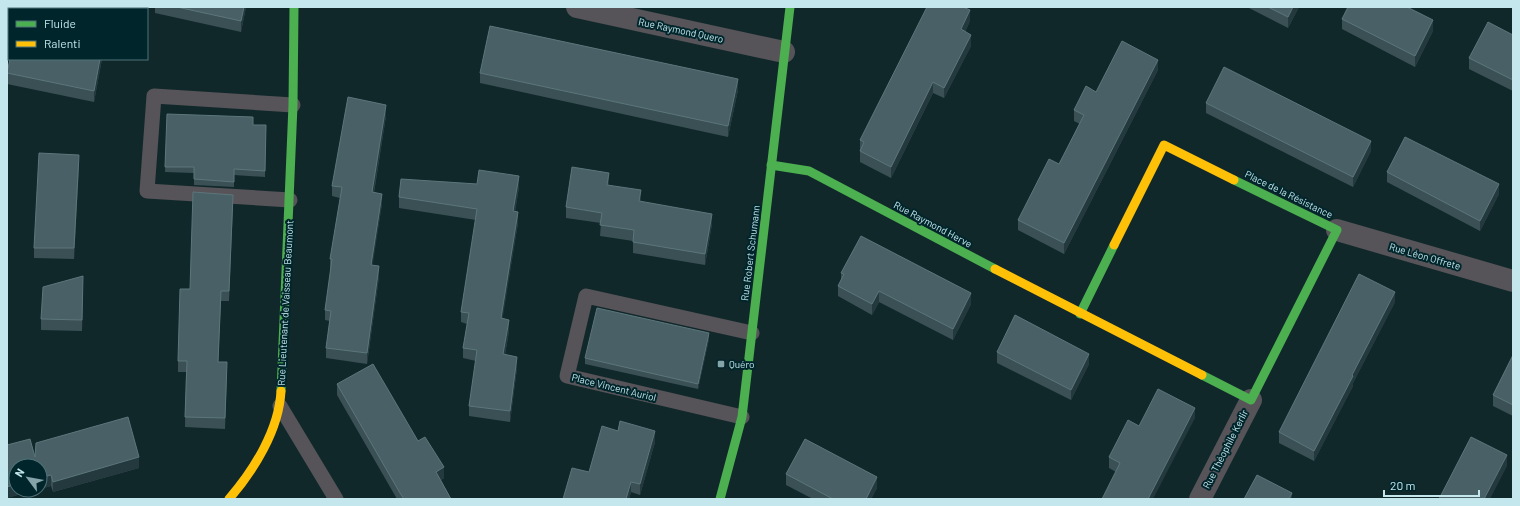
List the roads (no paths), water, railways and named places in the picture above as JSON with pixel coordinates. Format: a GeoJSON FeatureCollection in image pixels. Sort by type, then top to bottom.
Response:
{"type":"FeatureCollection","features":[{"type":"Feature","properties":{"kind":"street","name":"Rue Lieutenant de Vaisseau Beaumont"},"geometry":{"type":"LineString","coordinates":[[229,499],[244,483],[266,446],[280,406],[290,200],[294,7]]}},
{"type":"Feature","properties":{"kind":"street","name":"Rue Raymond Quero"},"geometry":{"type":"LineString","coordinates":[[577,7],[784,52]]}},
{"type":"Feature","properties":{"kind":"street","name":"Rue Robert Schumann"},"geometry":{"type":"LineString","coordinates":[[720,499],[742,416],[790,7]]}},
{"type":"Feature","properties":{"kind":"street","name":"Place de la Résistance"},"geometry":{"type":"LineString","coordinates":[[1080,314],[1164,145],[1337,230],[1251,400]]}},
{"type":"Feature","properties":{"kind":"street","name":"Rue Raymond Herve"},"geometry":{"type":"LineString","coordinates":[[771,165],[809,171],[1080,314]]}},
{"type":"Feature","properties":{"kind":"street","name":"Rue Léon Offrete"},"geometry":{"type":"LineString","coordinates":[[1337,230],[1513,281]]}},
{"type":"Feature","properties":{"kind":"street"},"geometry":{"type":"LineString","coordinates":[[1080,314],[1251,400]]}},
{"type":"Feature","properties":{"kind":"street","name":"Rue Théophile Kerlir"},"geometry":{"type":"LineString","coordinates":[[1200,499],[1251,400]]}},
{"type":"Feature","properties":{"kind":"lane"},"geometry":{"type":"LineString","coordinates":[[290,200],[147,191],[154,96],[293,106]]}},
{"type":"Feature","properties":{"kind":"lane","name":"Place Vincent Auriol"},"geometry":{"type":"LineString","coordinates":[[742,416],[567,376],[586,296],[752,333]]}},
{"type":"Feature","properties":{"kind":"lane"},"geometry":{"type":"LineString","coordinates":[[280,406],[336,499]]}},
{"type":"Feature","properties":{"kind":"place","name":"Quéro"},"geometry":{"type":"Point","coordinates":[721,364]}}]}
